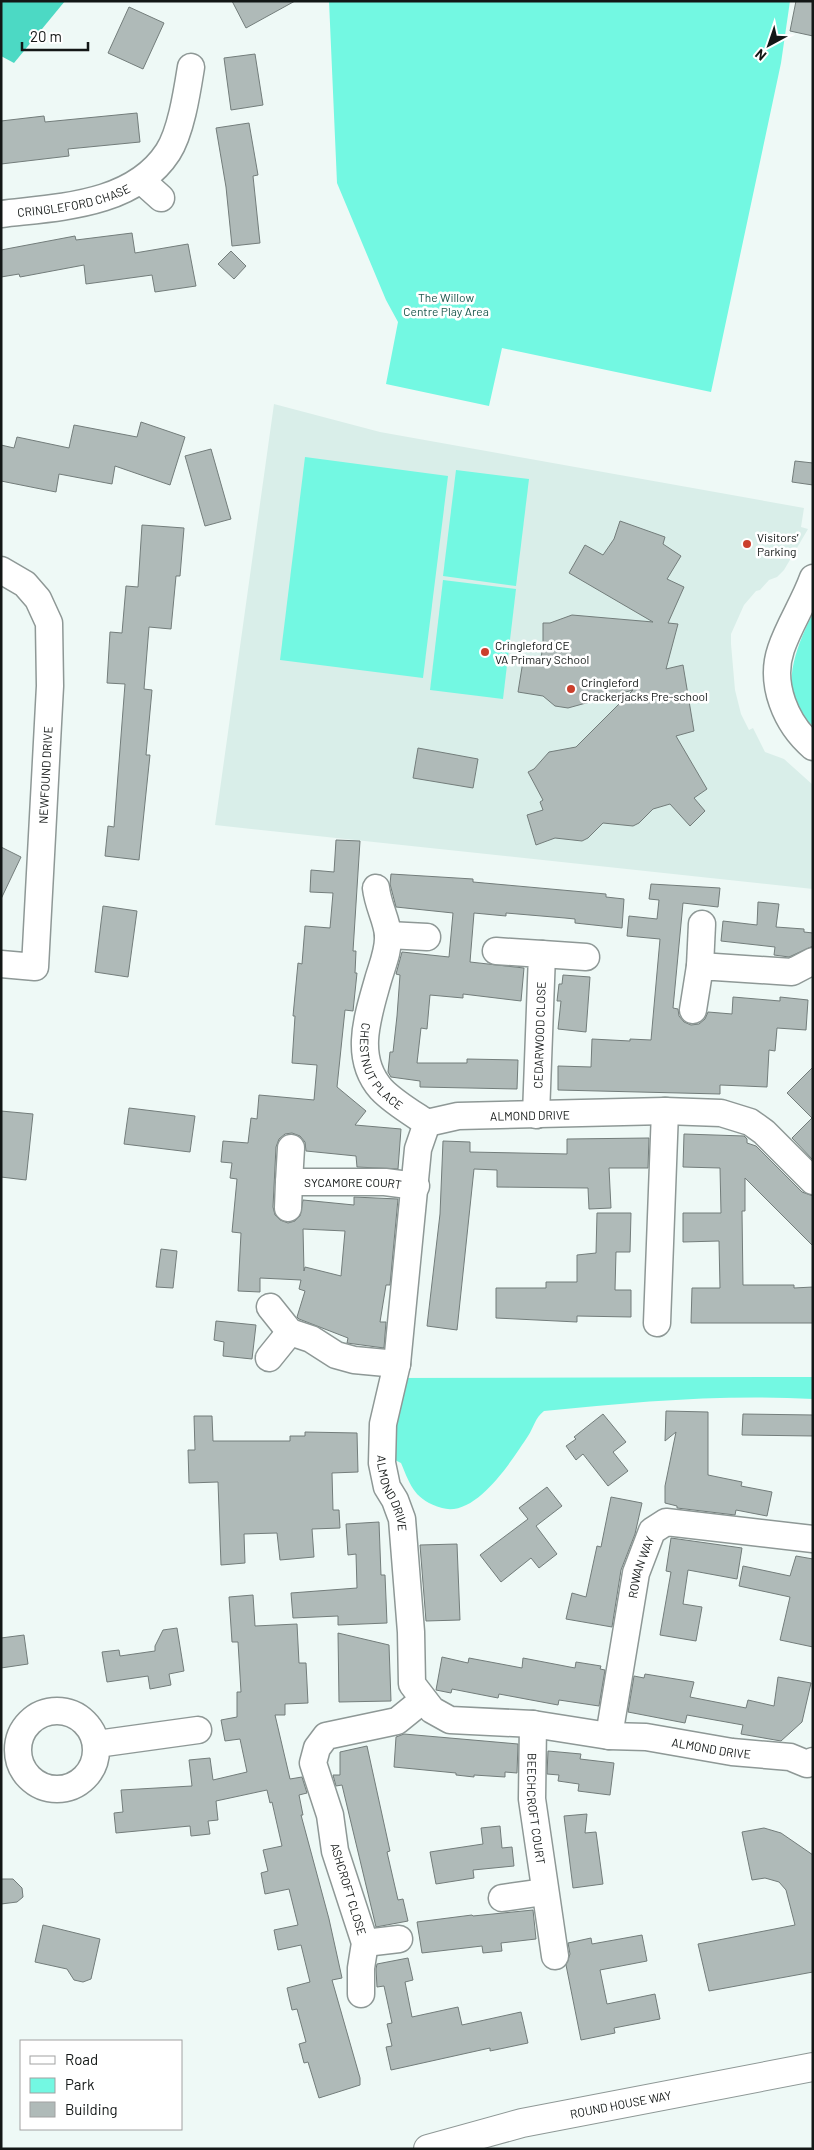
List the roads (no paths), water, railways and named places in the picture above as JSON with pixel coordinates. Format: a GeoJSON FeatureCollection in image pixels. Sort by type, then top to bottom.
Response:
{"type":"FeatureCollection","features":[{"type":"Feature","properties":{"kind":"street","name":"CRINGLEFORD CHASE"},"geometry":{"type":"LineString","coordinates":[[1,214],[72,205],[117,192],[152,189],[184,109],[191,68]]}},
{"type":"Feature","properties":{"kind":"street","name":"NEWFOUND DRIVE"},"geometry":{"type":"LineString","coordinates":[[1,570],[25,584],[38,599],[49,623],[50,686],[35,967],[1,964]]}},
{"type":"Feature","properties":{"kind":"street"},"geometry":{"type":"LineString","coordinates":[[813,578],[781,650],[778,665],[778,688],[789,718],[813,747]]}},
{"type":"Feature","properties":{"kind":"street","name":"CHESTNUT PLACE"},"geometry":{"type":"LineString","coordinates":[[376,888],[378,904],[388,935],[386,954],[369,1013],[364,1043],[366,1061],[373,1077],[382,1090],[427,1123]]}},
{"type":"Feature","properties":{"kind":"street"},"geometry":{"type":"LineString","coordinates":[[693,1010],[700,966],[702,924]]}},
{"type":"Feature","properties":{"kind":"street"},"geometry":{"type":"LineString","coordinates":[[388,935],[427,937]]}},
{"type":"Feature","properties":{"kind":"street"},"geometry":{"type":"LineString","coordinates":[[496,951],[586,957]]}},
{"type":"Feature","properties":{"kind":"street","name":"CEDARWOOD CLOSE"},"geometry":{"type":"LineString","coordinates":[[536,1115],[542,954]]}},
{"type":"Feature","properties":{"kind":"street"},"geometry":{"type":"LineString","coordinates":[[700,966],[792,972],[813,960]]}},
{"type":"Feature","properties":{"kind":"street"},"geometry":{"type":"LineString","coordinates":[[657,1323],[665,1112]]}},
{"type":"Feature","properties":{"kind":"street","name":"ALMOND DRIVE"},"geometry":{"type":"LineString","coordinates":[[813,1181],[764,1132],[750,1122],[721,1113],[665,1112],[458,1116],[427,1123],[418,1149],[416,1186],[397,1364],[383,1424],[382,1463],[387,1487],[395,1500],[402,1519],[411,1632],[412,1684],[432,1710],[450,1720],[533,1724],[609,1736],[646,1737],[732,1752],[790,1757],[807,1764],[813,1761]]}},
{"type":"Feature","properties":{"kind":"street","name":"SYCAMORE COURT"},"geometry":{"type":"LineString","coordinates":[[288,1208],[291,1148]]}},
{"type":"Feature","properties":{"kind":"street","name":"SYCAMORE COURT"},"geometry":{"type":"LineString","coordinates":[[289,1182],[385,1182],[416,1186]]}},
{"type":"Feature","properties":{"kind":"street"},"geometry":{"type":"LineString","coordinates":[[270,1307],[290,1332],[311,1339],[336,1355],[354,1360],[397,1364]]}},
{"type":"Feature","properties":{"kind":"street"},"geometry":{"type":"LineString","coordinates":[[269,1358],[290,1332]]}},
{"type":"Feature","properties":{"kind":"street","name":"ROWAN WAY"},"geometry":{"type":"LineString","coordinates":[[609,1736],[636,1572],[652,1531],[666,1522],[813,1539]]}},
{"type":"Feature","properties":{"kind":"street","name":"ASHCROFT CLOSE"},"geometry":{"type":"LineString","coordinates":[[361,1994],[361,1968],[365,1944],[335,1851],[330,1815],[313,1763],[316,1748],[326,1736],[397,1721],[423,1700]]}},
{"type":"Feature","properties":{"kind":"street"},"geometry":{"type":"LineString","coordinates":[[55,1710],[70,1713],[84,1721],[91,1730],[97,1744],[96,1762],[89,1774],[78,1784],[63,1790],[47,1788],[32,1781],[10,1757],[27,1725],[39,1715],[55,1710]]}},
{"type":"Feature","properties":{"kind":"street","name":"BEECHCROFT COURT"},"geometry":{"type":"LineString","coordinates":[[533,1724],[532,1799],[539,1832],[544,1892],[555,1956]]}},
{"type":"Feature","properties":{"kind":"street"},"geometry":{"type":"LineString","coordinates":[[97,1744],[198,1730]]}},
{"type":"Feature","properties":{"kind":"street"},"geometry":{"type":"LineString","coordinates":[[502,1898],[544,1892]]}},
{"type":"Feature","properties":{"kind":"street","name":"ASHCROFT CLOSE"},"geometry":{"type":"LineString","coordinates":[[365,1944],[399,1939]]}},
{"type":"Feature","properties":{"kind":"street","name":"ROUND HOUSE WAY"},"geometry":{"type":"LineString","coordinates":[[428,2149],[522,2123],[813,2067]]}},
{"type":"Feature","properties":{"kind":"place","name":"Visitors’ Parking"},"geometry":{"type":"Point","coordinates":[747,544]}},
{"type":"Feature","properties":{"kind":"place","name":"Cringleford CE VA Primary School"},"geometry":{"type":"Point","coordinates":[485,652]}},
{"type":"Feature","properties":{"kind":"place","name":"Cringleford Crackerjacks Pre-school"},"geometry":{"type":"Point","coordinates":[571,689]}},
{"type":"Feature","properties":{"kind":"park label","name":"The Willow Centre Play Area"},"geometry":{"type":"Point","coordinates":[446,304]}}]}
